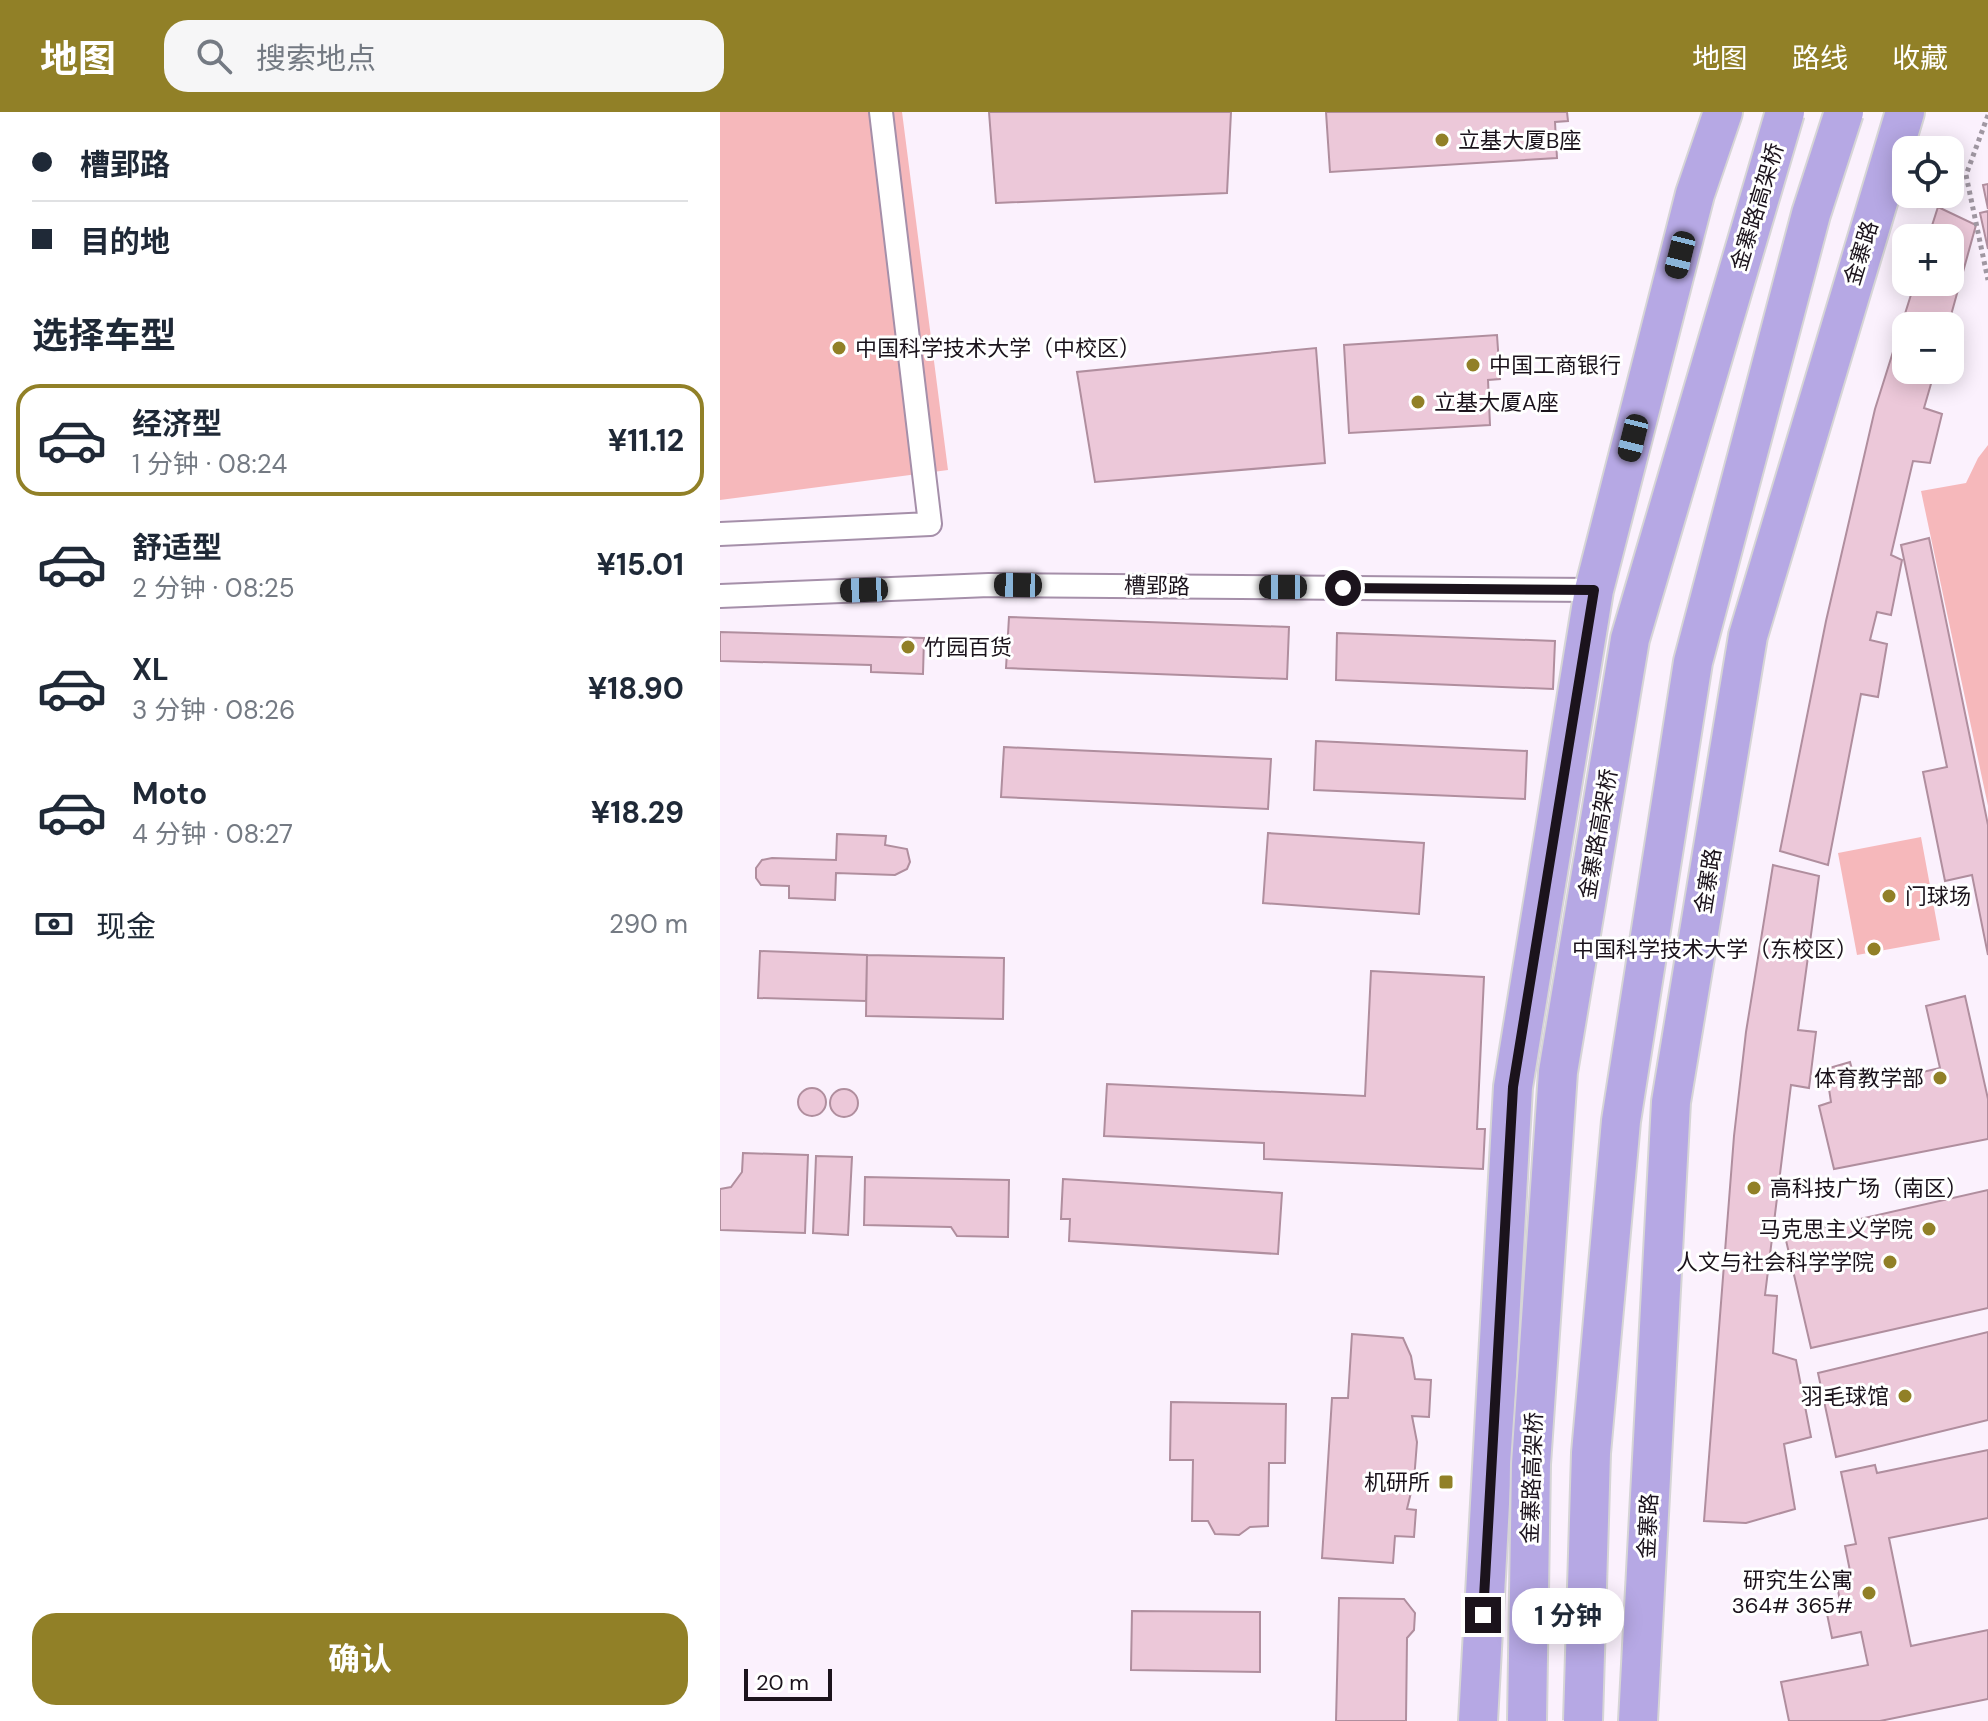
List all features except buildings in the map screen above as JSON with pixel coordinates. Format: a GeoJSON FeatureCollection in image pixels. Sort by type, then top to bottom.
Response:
{"type":"FeatureCollection","features":[{"type":"Feature","properties":{"kind":"highway"},"geometry":{"type":"LineString","coordinates":[[1478,1721],[1513,1087],[1594,590],[1695,194],[1723,112]]}},
{"type":"Feature","properties":{"kind":"highway","name":"金寨路高架桥"},"geometry":{"type":"LineString","coordinates":[[1527,1721],[1531,1464],[1558,1072],[1630,639],[1785,112]]}},
{"type":"Feature","properties":{"kind":"highway"},"geometry":{"type":"LineString","coordinates":[[1583,1721],[1591,1453],[1621,1121],[1693,662],[1811,214],[1844,112]]}},
{"type":"Feature","properties":{"kind":"highway","name":"金寨路"},"geometry":{"type":"LineString","coordinates":[[1638,1721],[1671,1102],[1748,636],[1905,112]]}},
{"type":"Feature","properties":{"kind":"street"},"geometry":{"type":"LineString","coordinates":[[720,534],[930,524],[881,112]]}},
{"type":"Feature","properties":{"kind":"street","name":"槽郢路"},"geometry":{"type":"LineString","coordinates":[[720,596],[989,585],[1594,590]]}},
{"type":"Feature","properties":{"kind":"path"},"geometry":{"type":"LineString","coordinates":[[1988,115],[1966,175],[1988,280]]}},
{"type":"Feature","properties":{"kind":"shaded area","name":"中国科学技术大学（中校区）"},"geometry":{"type":"Polygon","coordinates":[[[720,112],[902,112],[948,470],[720,500],[720,112]]]}},
{"type":"Feature","properties":{"kind":"shaded area"},"geometry":{"type":"Polygon","coordinates":[[[1988,445],[1988,806],[1921,491],[1966,483],[1988,445]]]}},
{"type":"Feature","properties":{"kind":"shaded area","name":"门球场"},"geometry":{"type":"Polygon","coordinates":[[[1921,837],[1940,940],[1857,955],[1838,853],[1921,837]]]}},
{"type":"Feature","properties":{"kind":"place","name":"立基大厦B座"},"geometry":{"type":"Point","coordinates":[1442,140]}},
{"type":"Feature","properties":{"kind":"place","name":"中国科学技术大学（中校区）"},"geometry":{"type":"Point","coordinates":[839,348]}},
{"type":"Feature","properties":{"kind":"place","name":"中国工商银行"},"geometry":{"type":"Point","coordinates":[1473,365]}},
{"type":"Feature","properties":{"kind":"place","name":"立基大厦A座"},"geometry":{"type":"Point","coordinates":[1418,402]}},
{"type":"Feature","properties":{"kind":"place","name":"竹园百货"},"geometry":{"type":"Point","coordinates":[908,647]}},
{"type":"Feature","properties":{"kind":"place","name":"门球场"},"geometry":{"type":"Point","coordinates":[1889,896]}},
{"type":"Feature","properties":{"kind":"place","name":"中国科学技术大学（东校区）"},"geometry":{"type":"Point","coordinates":[1874,949]}},
{"type":"Feature","properties":{"kind":"place","name":"体育教学部"},"geometry":{"type":"Point","coordinates":[1940,1078]}},
{"type":"Feature","properties":{"kind":"place","name":"高科技广场（南区）"},"geometry":{"type":"Point","coordinates":[1754,1188]}},
{"type":"Feature","properties":{"kind":"place","name":"马克思主义学院"},"geometry":{"type":"Point","coordinates":[1929,1229]}},
{"type":"Feature","properties":{"kind":"place","name":"人文与社会科学学院"},"geometry":{"type":"Point","coordinates":[1890,1262]}},
{"type":"Feature","properties":{"kind":"place","name":"羽毛球馆"},"geometry":{"type":"Point","coordinates":[1905,1396]}},
{"type":"Feature","properties":{"kind":"place","name":"机研所"},"geometry":{"type":"Point","coordinates":[1446,1482]}},
{"type":"Feature","properties":{"kind":"place","name":"研究生公寓 364# 365#"},"geometry":{"type":"Point","coordinates":[1869,1593]}},
{"type":"Feature","properties":{"kind":"route"},"geometry":{"type":"LineString","coordinates":[[1343,588],[1594,590],[1513,1087],[1483,1615]]}}]}
